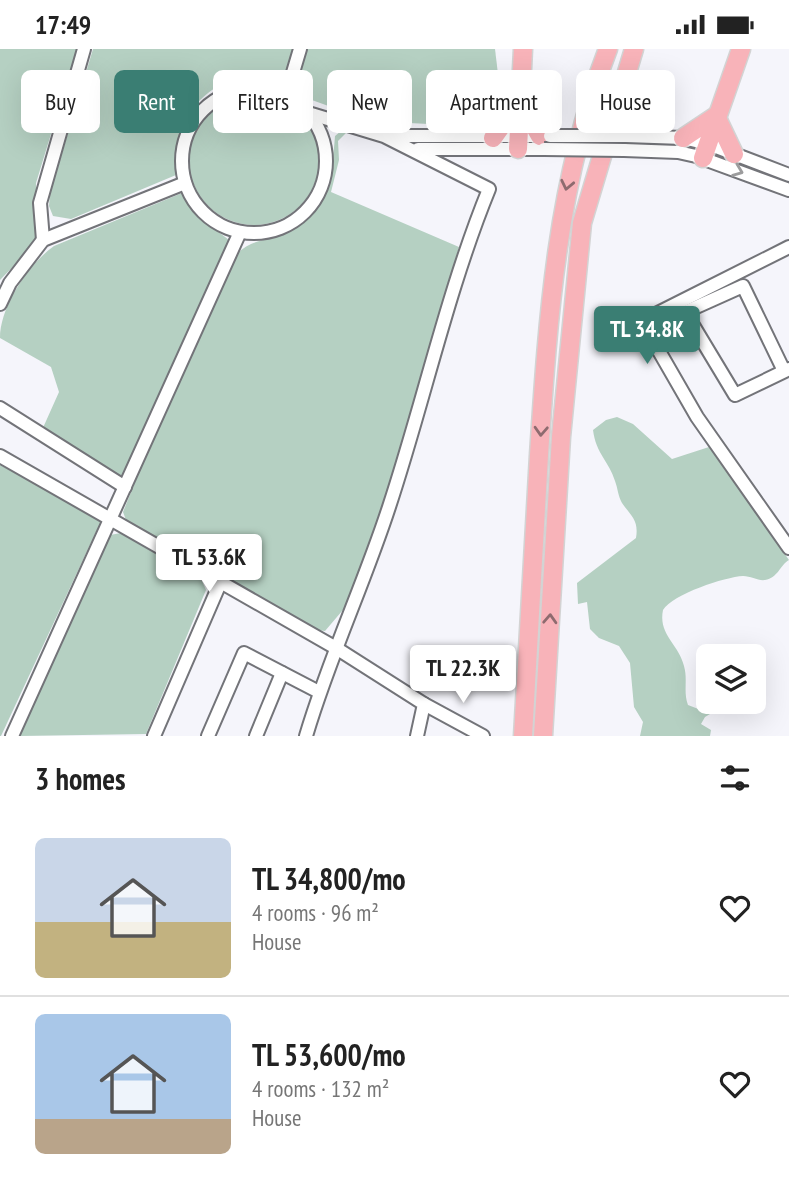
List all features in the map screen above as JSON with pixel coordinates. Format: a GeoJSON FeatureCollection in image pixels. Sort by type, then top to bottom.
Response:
{"type":"FeatureCollection","features":[{"type":"Feature","properties":{"kind":"highway"},"geometry":{"type":"LineString","coordinates":[[522,70],[523,49]]}},
{"type":"Feature","properties":{"kind":"highway"},"geometry":{"type":"LineString","coordinates":[[523,736],[545,363],[558,232],[577,141],[608,49]]}},
{"type":"Feature","properties":{"kind":"highway"},"geometry":{"type":"LineString","coordinates":[[543,736],[561,437],[582,223],[634,49]]}},
{"type":"Feature","properties":{"kind":"highway"},"geometry":{"type":"LineString","coordinates":[[706,151],[741,49]]}},
{"type":"Feature","properties":{"kind":"highway"},"geometry":{"type":"LineString","coordinates":[[683,138],[716,116]]}},
{"type":"Feature","properties":{"kind":"highway"},"geometry":{"type":"LineString","coordinates":[[716,116],[734,153]]}},
{"type":"Feature","properties":{"kind":"highway"},"geometry":{"type":"LineString","coordinates":[[494,138],[497,133]]}},
{"type":"Feature","properties":{"kind":"highway"},"geometry":{"type":"LineString","coordinates":[[518,133],[518,143]]}},
{"type":"Feature","properties":{"kind":"highway"},"geometry":{"type":"LineString","coordinates":[[541,133],[545,140]]}},
{"type":"Feature","properties":{"kind":"street"},"geometry":{"type":"LineString","coordinates":[[43,240],[40,203],[84,49]]}},
{"type":"Feature","properties":{"kind":"street"},"geometry":{"type":"LineString","coordinates":[[294,70],[300,49]]}},
{"type":"Feature","properties":{"kind":"street"},"geometry":{"type":"LineString","coordinates":[[213,102],[192,122],[184,141],[181,162],[185,183],[197,205],[215,222],[240,232],[261,233],[283,227],[302,215],[317,197],[325,176],[326,154],[321,132],[313,120]]}},
{"type":"Feature","properties":{"kind":"street"},"geometry":{"type":"LineString","coordinates":[[306,736],[319,692],[389,507],[459,268],[489,189],[384,136],[313,115]]}},
{"type":"Feature","properties":{"kind":"street"},"geometry":{"type":"LineString","coordinates":[[384,136],[494,138],[518,143]]}},
{"type":"Feature","properties":{"kind":"street"},"geometry":{"type":"LineString","coordinates":[[414,149],[626,136],[683,138],[789,190]]}},
{"type":"Feature","properties":{"kind":"street"},"geometry":{"type":"LineString","coordinates":[[545,140],[624,150],[734,153],[789,175]]}},
{"type":"Feature","properties":{"kind":"street"},"geometry":{"type":"LineString","coordinates":[[0,304],[10,283],[43,240],[185,183]]}},
{"type":"Feature","properties":{"kind":"street"},"geometry":{"type":"LineString","coordinates":[[12,736],[240,232]]}},
{"type":"Feature","properties":{"kind":"street"},"geometry":{"type":"LineString","coordinates":[[789,247],[648,318],[644,325],[697,417],[789,548]]}},
{"type":"Feature","properties":{"kind":"street"},"geometry":{"type":"LineString","coordinates":[[743,286],[787,370],[735,395],[685,312],[743,286]]}},
{"type":"Feature","properties":{"kind":"street"},"geometry":{"type":"LineString","coordinates":[[0,408],[125,487]]}},
{"type":"Feature","properties":{"kind":"street"},"geometry":{"type":"LineString","coordinates":[[0,456],[221,581],[336,648],[424,704],[483,736]]}},
{"type":"Feature","properties":{"kind":"street"},"geometry":{"type":"LineString","coordinates":[[153,736],[221,581]]}},
{"type":"Feature","properties":{"kind":"street"},"geometry":{"type":"LineString","coordinates":[[208,736],[244,653],[319,692]]}},
{"type":"Feature","properties":{"kind":"street"},"geometry":{"type":"LineString","coordinates":[[256,736],[282,673]]}},
{"type":"Feature","properties":{"kind":"street"},"geometry":{"type":"LineString","coordinates":[[417,736],[424,704]]}},
{"type":"Feature","properties":{"kind":"green space"},"geometry":{"type":"Polygon","coordinates":[[[0,49],[77,49],[71,70],[21,70],[21,133],[51,133],[36,183],[36,243],[0,280],[0,49]]]}},
{"type":"Feature","properties":{"kind":"green space"},"geometry":{"type":"Polygon","coordinates":[[[93,49],[294,49],[287,70],[213,70],[213,90],[199,102],[199,70],[114,70],[114,133],[181,133],[176,157],[176,175],[71,219],[53,216],[49,206],[50,193],[68,133],[100,133],[100,70],[87,70],[93,49]]]}},
{"type":"Feature","properties":{"kind":"green space"},"geometry":{"type":"Polygon","coordinates":[[[303,49],[495,49],[498,70],[426,70],[426,124],[412,123],[412,70],[327,70],[327,105],[313,100],[313,70],[298,70],[303,49]]]}},
{"type":"Feature","properties":{"kind":"green space"},"geometry":{"type":"Polygon","coordinates":[[[213,110],[213,133],[313,133],[318,147],[318,173],[308,196],[290,214],[267,224],[241,224],[218,214],[200,196],[190,173],[190,147],[194,135],[199,133],[200,124],[213,110]]]}},
{"type":"Feature","properties":{"kind":"green space"},"geometry":{"type":"Polygon","coordinates":[[[346,133],[338,141],[339,160],[331,192],[459,247],[385,504],[348,604],[325,631],[317,630],[126,520],[123,512],[156,430],[236,255],[250,245],[290,228],[313,209],[327,183],[335,136],[346,133]]]}},
{"type":"Feature","properties":{"kind":"green space"},"geometry":{"type":"Polygon","coordinates":[[[182,193],[200,218],[229,240],[121,480],[42,430],[59,392],[51,367],[0,338],[1,326],[10,300],[18,287],[35,263],[54,246],[182,193]]]}},
{"type":"Feature","properties":{"kind":"green space"},"geometry":{"type":"Polygon","coordinates":[[[617,417],[633,424],[672,459],[709,447],[789,560],[769,579],[743,576],[724,579],[688,592],[663,610],[663,626],[684,666],[688,705],[696,708],[696,714],[710,714],[701,724],[711,730],[710,736],[640,736],[643,722],[634,707],[630,663],[619,646],[599,638],[590,629],[587,602],[578,604],[577,583],[636,538],[637,532],[635,522],[621,500],[612,474],[597,445],[593,430],[606,420],[617,417]]]}},
{"type":"Feature","properties":{"kind":"green space"},"geometry":{"type":"Polygon","coordinates":[[[0,465],[102,519],[1,736],[0,736],[0,465]]]}},
{"type":"Feature","properties":{"kind":"green space"},"geometry":{"type":"Polygon","coordinates":[[[121,533],[202,581],[206,590],[146,734],[20,736],[107,541],[110,535],[121,533]]]}}]}
